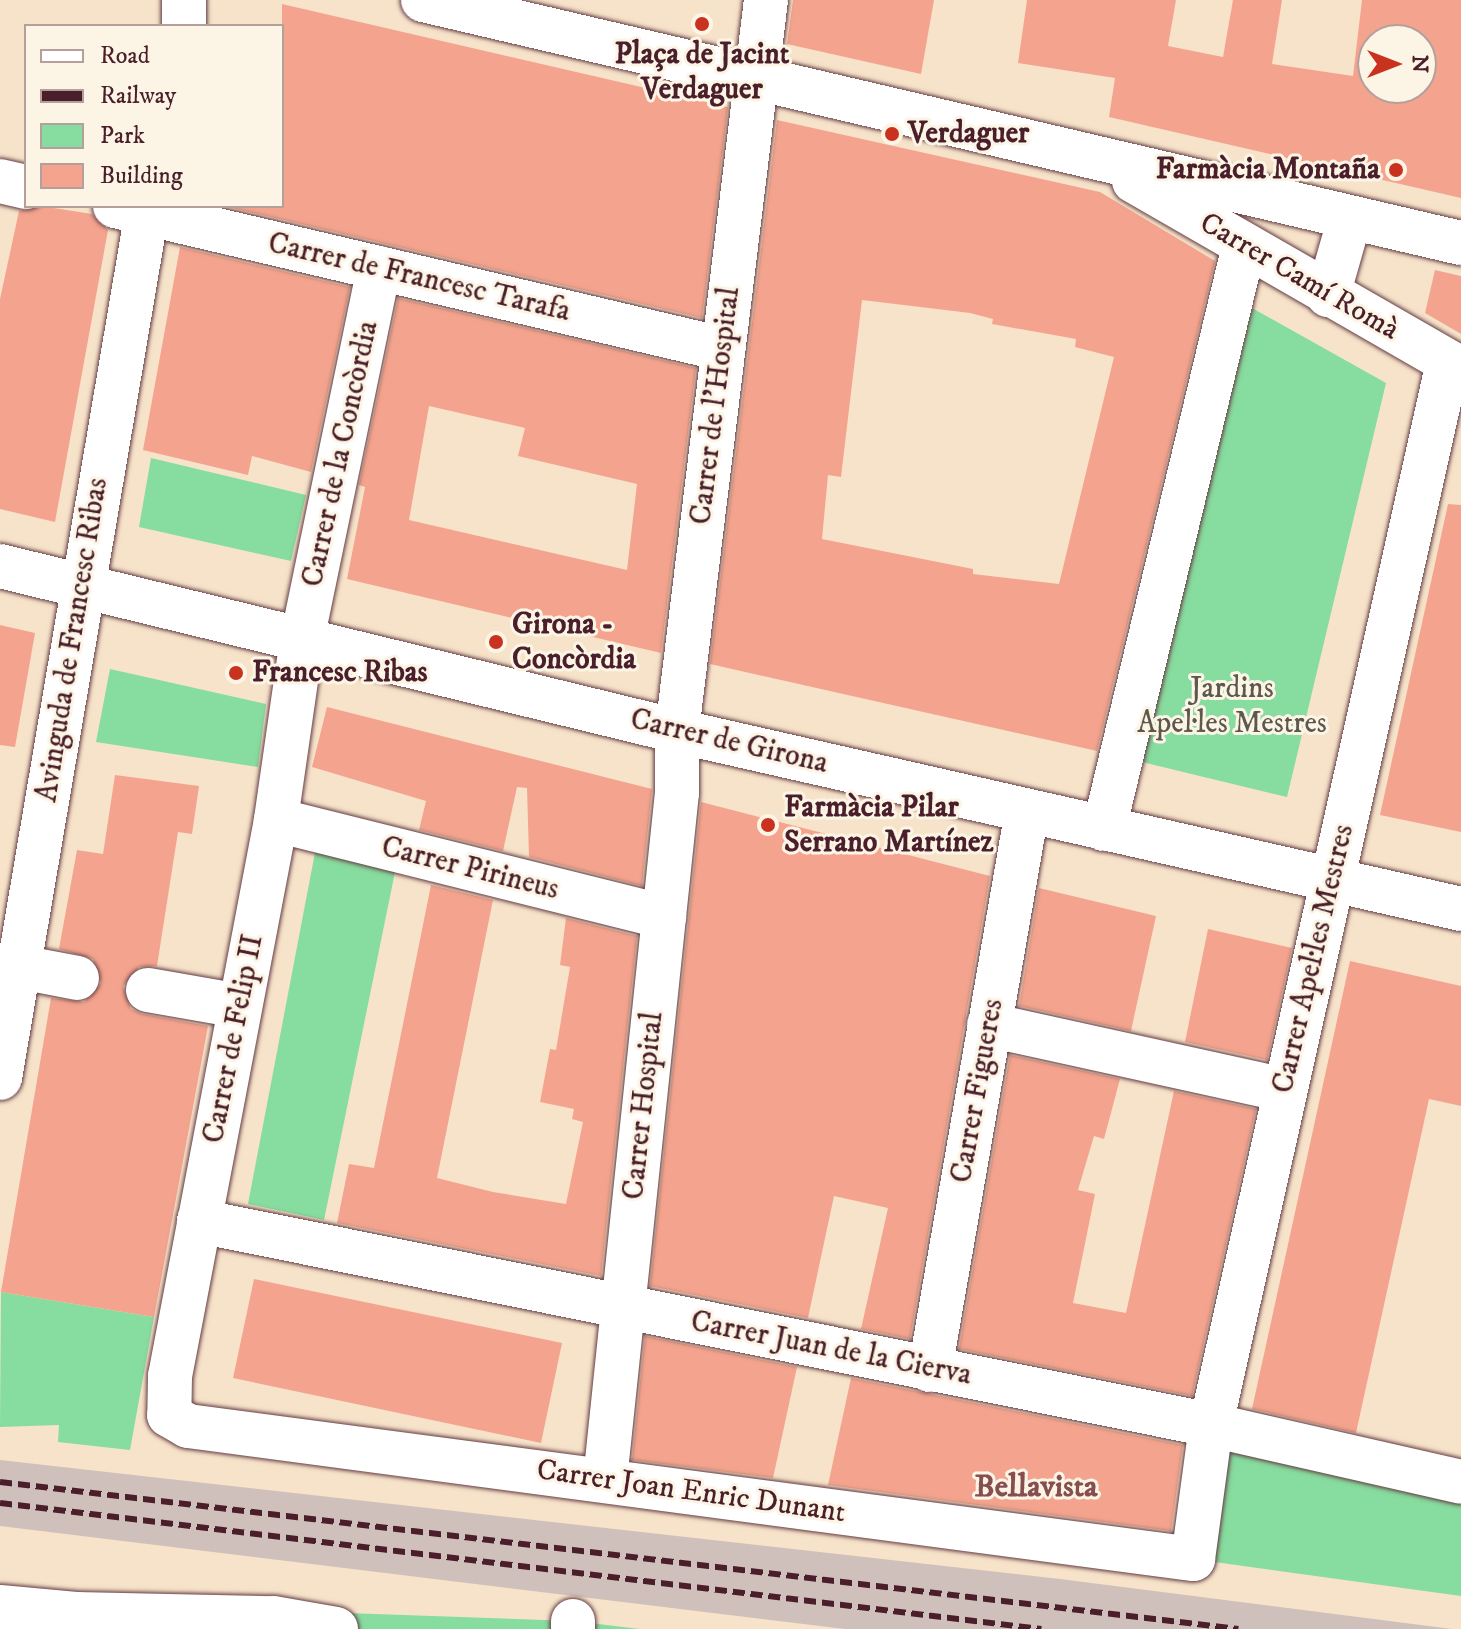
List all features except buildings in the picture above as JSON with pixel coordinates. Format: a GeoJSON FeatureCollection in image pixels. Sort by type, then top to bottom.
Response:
{"type":"FeatureCollection","features":[{"type":"Feature","properties":{"kind":"street"},"geometry":{"type":"LineString","coordinates":[[184,0],[184,24]]}},
{"type":"Feature","properties":{"kind":"street"},"geometry":{"type":"LineString","coordinates":[[423,0],[756,81],[1461,243]]}},
{"type":"Feature","properties":{"kind":"street","name":"Carrer de l'Hospital"},"geometry":{"type":"LineString","coordinates":[[677,731],[766,0]]}},
{"type":"Feature","properties":{"kind":"street","name":"Carrer Camí Romà"},"geometry":{"type":"LineString","coordinates":[[1096,158],[1455,366]]}},
{"type":"Feature","properties":{"kind":"street"},"geometry":{"type":"LineString","coordinates":[[0,181],[24,187]]}},
{"type":"Feature","properties":{"kind":"street","name":"Carrer de Francesc Tarafa"},"geometry":{"type":"LineString","coordinates":[[136,208],[723,349]]}},
{"type":"Feature","properties":{"kind":"street","name":"Avinguda de Francesc Ribas"},"geometry":{"type":"LineString","coordinates":[[0,1077],[80,587],[136,208]]}},
{"type":"Feature","properties":{"kind":"street"},"geometry":{"type":"LineString","coordinates":[[1328,295],[1350,218]]}},
{"type":"Feature","properties":{"kind":"street"},"geometry":{"type":"LineString","coordinates":[[1104,829],[1244,246]]}},
{"type":"Feature","properties":{"kind":"street","name":"Carrer de la Concòrdia"},"geometry":{"type":"LineString","coordinates":[[302,639],[379,268]]}},
{"type":"Feature","properties":{"kind":"street","name":"Carrer Apel·les Mestres"},"geometry":{"type":"LineString","coordinates":[[1193,1559],[1211,1425],[1332,879],[1455,366]]}},
{"type":"Feature","properties":{"kind":"street","name":"Carrer de Girona"},"geometry":{"type":"LineString","coordinates":[[0,566],[677,731],[1461,909]]}},
{"type":"Feature","properties":{"kind":"street","name":"Carrer de Felip II"},"geometry":{"type":"LineString","coordinates":[[188,1426],[173,1421],[166,1400],[276,820],[302,639]]}},
{"type":"Feature","properties":{"kind":"street","name":"Carrer Hospital"},"geometry":{"type":"LineString","coordinates":[[605,1480],[677,793],[677,731]]}},
{"type":"Feature","properties":{"kind":"street","name":"Carrer Figueres"},"geometry":{"type":"LineString","coordinates":[[930,1370],[1027,811]]}},
{"type":"Feature","properties":{"kind":"street","name":"Carrer Pirineus"},"geometry":{"type":"LineString","coordinates":[[276,820],[664,917]]}},
{"type":"Feature","properties":{"kind":"street"},"geometry":{"type":"LineString","coordinates":[[20,967],[77,978]]}},
{"type":"Feature","properties":{"kind":"street"},"geometry":{"type":"LineString","coordinates":[[148,990],[240,1006]]}},
{"type":"Feature","properties":{"kind":"street"},"geometry":{"type":"LineString","coordinates":[[989,1025],[1285,1090]]}},
{"type":"Feature","properties":{"kind":"street","name":"Carrer Juan de la Cierva"},"geometry":{"type":"LineString","coordinates":[[199,1221],[1211,1425],[1461,1482]]}},
{"type":"Feature","properties":{"kind":"street","name":"Carrer Joan Enric Dunant"},"geometry":{"type":"LineString","coordinates":[[188,1426],[1193,1559]]}},
{"type":"Feature","properties":{"kind":"street"},"geometry":{"type":"LineString","coordinates":[[0,1607],[76,1614],[273,1618],[336,1629]]}},
{"type":"Feature","properties":{"kind":"shaded area"},"geometry":{"type":"Polygon","coordinates":[[[0,1460],[1060,1579],[1452,1629],[845,1629],[0,1526],[0,1460]]]}},
{"type":"Feature","properties":{"kind":"green space","name":"Jardins Apel·les Mestres"},"geometry":{"type":"Polygon","coordinates":[[[1252,308],[1386,383],[1287,797],[1142,762],[1252,308]]]}},
{"type":"Feature","properties":{"kind":"green space"},"geometry":{"type":"Polygon","coordinates":[[[151,458],[306,495],[291,561],[139,527],[151,458]]]}},
{"type":"Feature","properties":{"kind":"green space"},"geometry":{"type":"Polygon","coordinates":[[[110,669],[266,704],[258,767],[96,742],[110,669]]]}},
{"type":"Feature","properties":{"kind":"green space"},"geometry":{"type":"Polygon","coordinates":[[[317,842],[396,867],[324,1220],[248,1204],[317,842]]]}},
{"type":"Feature","properties":{"kind":"green space"},"geometry":{"type":"Polygon","coordinates":[[[1,1292],[154,1317],[130,1450],[58,1442],[59,1425],[0,1427],[1,1292]]]}},
{"type":"Feature","properties":{"kind":"green space"},"geometry":{"type":"Polygon","coordinates":[[[1211,1425],[1461,1482],[1461,1596],[1193,1559],[1211,1425]]]}},
{"type":"Feature","properties":{"kind":"green space"},"geometry":{"type":"Polygon","coordinates":[[[4,1601],[573,1621],[640,1629],[0,1629],[4,1601]]]}},
{"type":"Feature","properties":{"kind":"railway"},"geometry":{"type":"LineString","coordinates":[[0,1482],[1238,1629]]}},
{"type":"Feature","properties":{"kind":"railway"},"geometry":{"type":"LineString","coordinates":[[0,1503],[1041,1629]]}},
{"type":"Feature","properties":{"kind":"place","name":"Plaça de Jacint Verdaguer"},"geometry":{"type":"Point","coordinates":[702,24]}},
{"type":"Feature","properties":{"kind":"place","name":"Verdaguer"},"geometry":{"type":"Point","coordinates":[892,134]}},
{"type":"Feature","properties":{"kind":"place","name":"Farmàcia Montaña"},"geometry":{"type":"Point","coordinates":[1396,170]}},
{"type":"Feature","properties":{"kind":"place","name":"Girona - Concòrdia"},"geometry":{"type":"Point","coordinates":[496,642]}},
{"type":"Feature","properties":{"kind":"place","name":"Francesc Ribas"},"geometry":{"type":"Point","coordinates":[236,673]}},
{"type":"Feature","properties":{"kind":"place","name":"Farmàcia Pilar Serrano Martínez"},"geometry":{"type":"Point","coordinates":[768,825]}},
{"type":"Feature","properties":{"kind":"district","name":"Bellavista"},"geometry":{"type":"Point","coordinates":[1036,1487]}}]}
